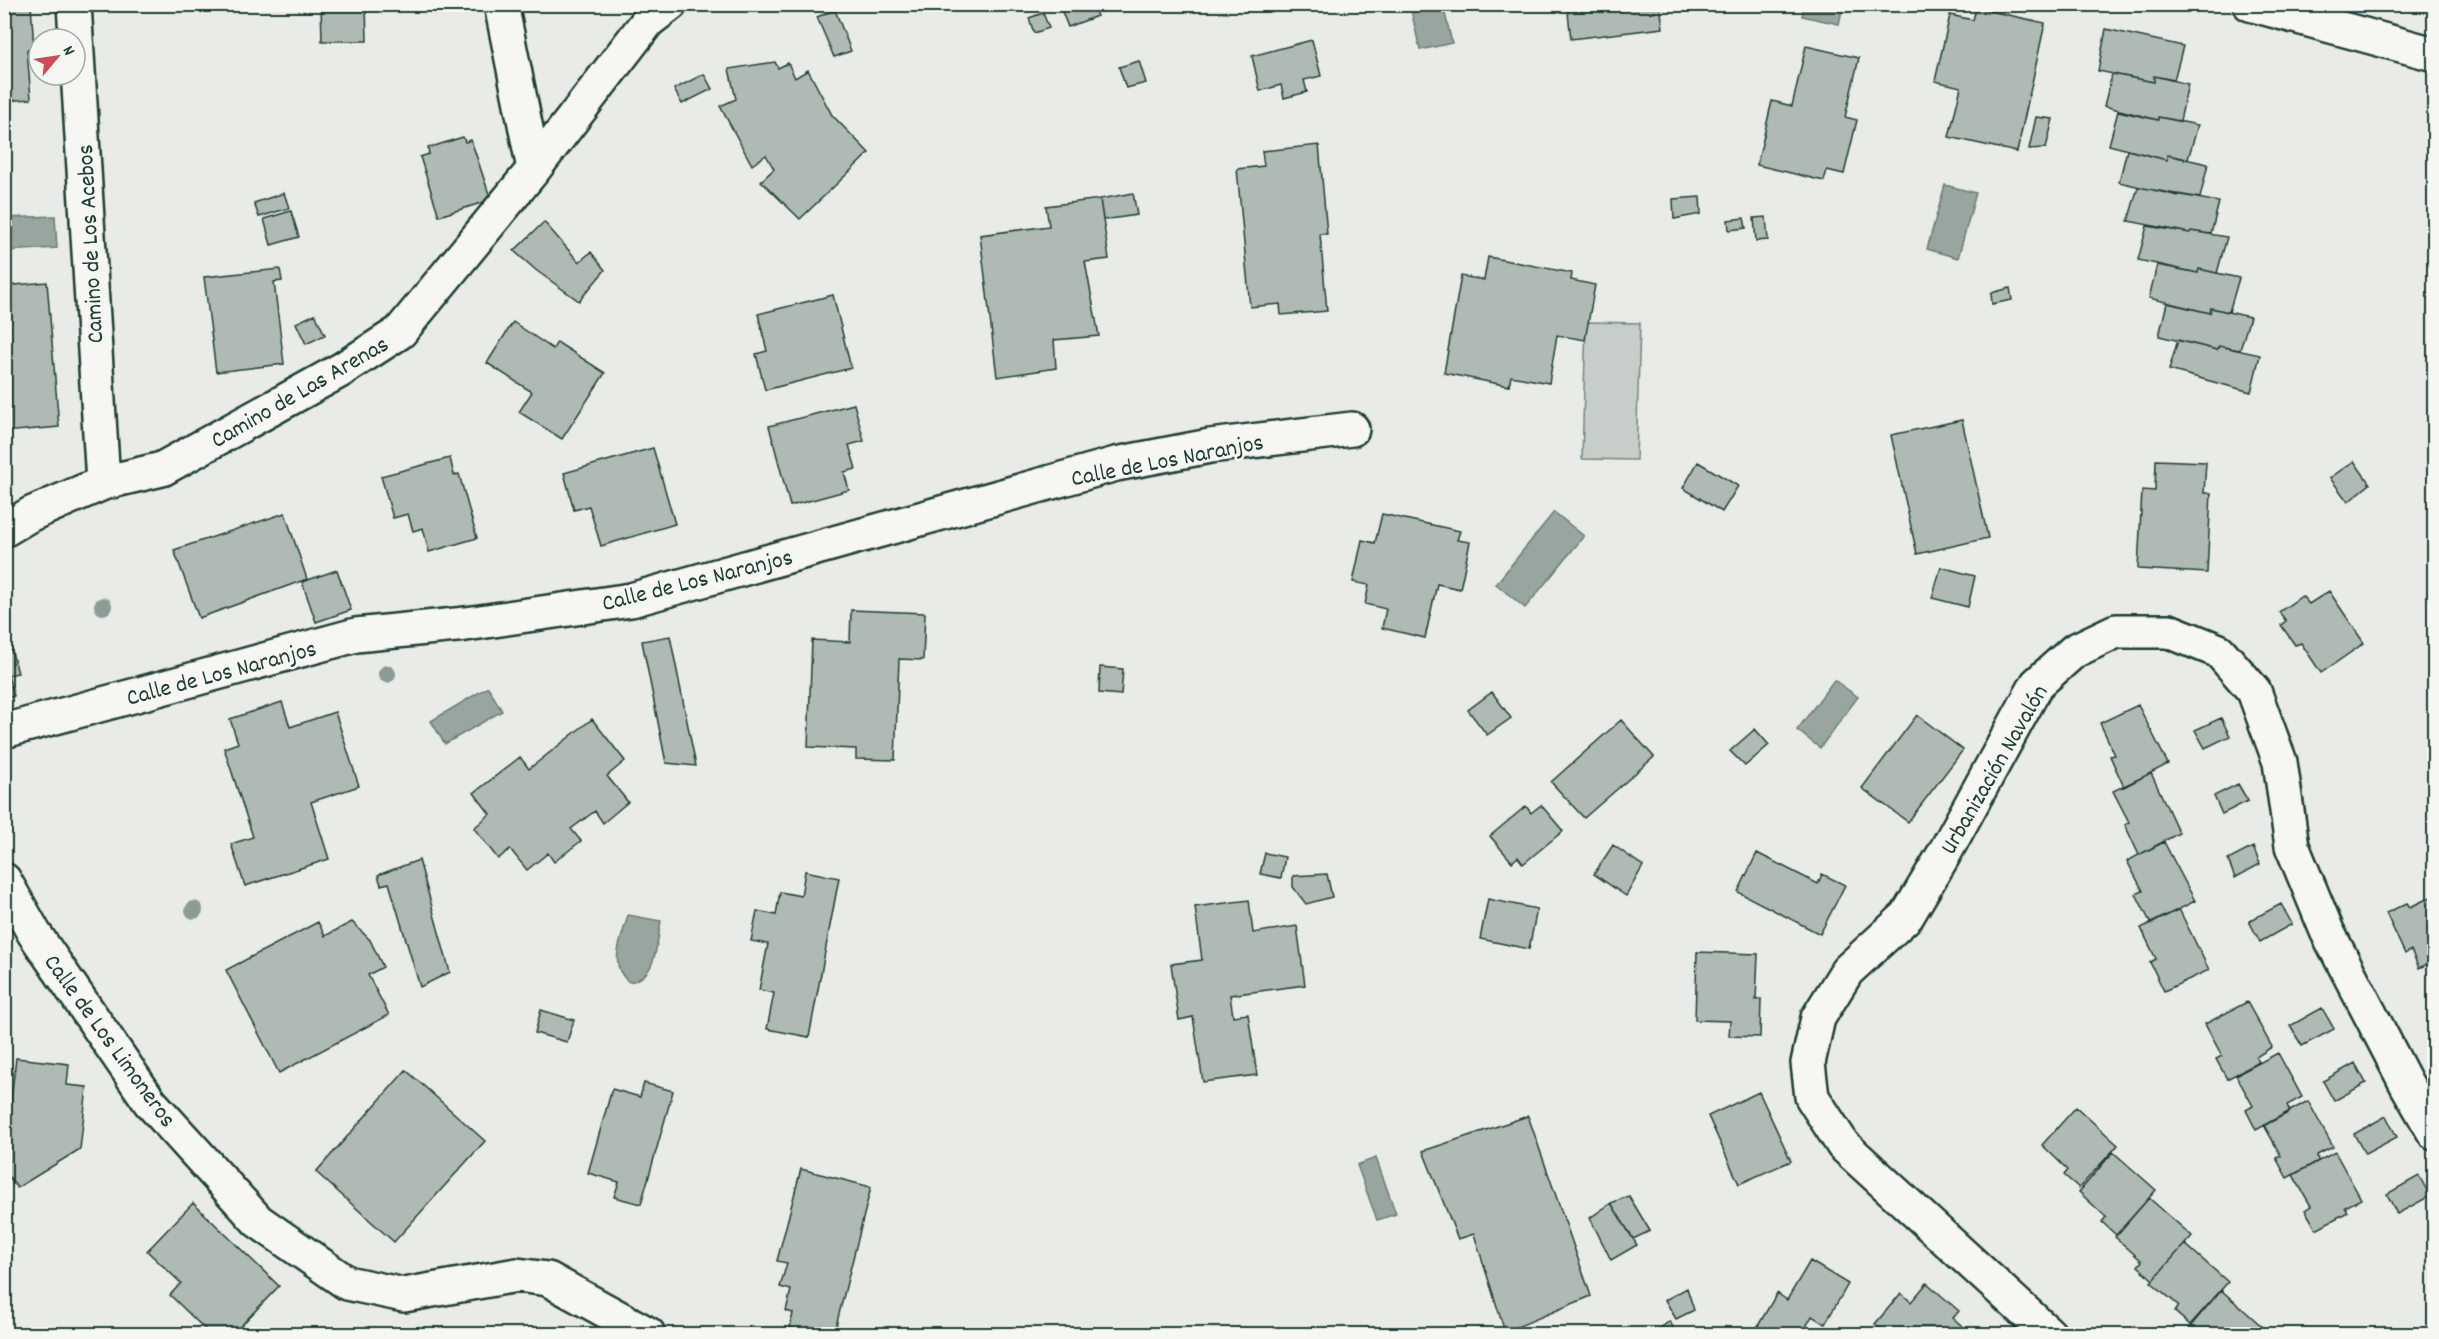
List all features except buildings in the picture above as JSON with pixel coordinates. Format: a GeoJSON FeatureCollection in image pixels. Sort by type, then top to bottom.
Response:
{"type":"FeatureCollection","features":[{"type":"Feature","properties":{"kind":"street","name":"Camino de Los Acebos"},"geometry":{"type":"LineString","coordinates":[[74,4],[103,483]]}},
{"type":"Feature","properties":{"kind":"street"},"geometry":{"type":"LineString","coordinates":[[501,4],[534,169]]}},
{"type":"Feature","properties":{"kind":"street","name":"Camino de Las Arenas"},"geometry":{"type":"LineString","coordinates":[[4,530],[31,514],[103,483],[162,469],[341,370],[400,332],[534,169],[648,21],[670,4]]}},
{"type":"Feature","properties":{"kind":"street"},"geometry":{"type":"LineString","coordinates":[[2250,4],[2434,54]]}},
{"type":"Feature","properties":{"kind":"street","name":"Calle de Los Naranjos"},"geometry":{"type":"LineString","coordinates":[[4,731],[356,635],[466,624],[631,600],[1116,464],[1210,446],[1353,429]]}},
{"type":"Feature","properties":{"kind":"street","name":"Urbanización Navalón"},"geometry":{"type":"LineString","coordinates":[[2049,1335],[1843,1144],[1812,1097],[1808,1063],[1818,1018],[1846,971],[1907,916],[1944,854],[2037,684],[2074,651],[2116,631],[2169,631],[2219,651],[2254,691],[2280,762],[2292,846],[2327,931],[2434,1132]]}},
{"type":"Feature","properties":{"kind":"street","name":"Calle de Los Limoneros"},"geometry":{"type":"LineString","coordinates":[[4,880],[34,933],[150,1102],[258,1221],[347,1283],[404,1295],[517,1275],[548,1280],[648,1335]]}},
{"type":"Feature","properties":{"kind":"shaded area"},"geometry":{"type":"Polygon","coordinates":[[[1410,5],[1443,5],[1452,43],[1420,50],[1410,5]]]}},
{"type":"Feature","properties":{"kind":"shaded area"},"geometry":{"type":"Polygon","coordinates":[[[1804,5],[1843,5],[1839,24],[1802,16],[1804,5]]]}},
{"type":"Feature","properties":{"kind":"shaded area"},"geometry":{"type":"Polygon","coordinates":[[[1945,185],[1976,193],[1958,258],[1927,249],[1945,185]]]}},
{"type":"Feature","properties":{"kind":"shaded area"},"geometry":{"type":"Polygon","coordinates":[[[55,216],[57,248],[5,251],[5,218],[55,216]]]}},
{"type":"Feature","properties":{"kind":"shaded area"},"geometry":{"type":"Polygon","coordinates":[[[1586,322],[1640,323],[1636,460],[1582,459],[1586,322]]]}},
{"type":"Feature","properties":{"kind":"shaded area"},"geometry":{"type":"Polygon","coordinates":[[[1554,512],[1584,536],[1525,608],[1496,584],[1554,512]]]}},
{"type":"Feature","properties":{"kind":"shaded area"},"geometry":{"type":"Polygon","coordinates":[[[1834,680],[1858,697],[1820,748],[1797,730],[1834,680]]]}},
{"type":"Feature","properties":{"kind":"shaded area"},"geometry":{"type":"Polygon","coordinates":[[[488,687],[502,711],[445,744],[431,721],[488,687]]]}},
{"type":"Feature","properties":{"kind":"shaded area"},"geometry":{"type":"Polygon","coordinates":[[[628,915],[661,921],[654,959],[650,968],[638,979],[629,982],[622,975],[617,960],[628,915]]]}},
{"type":"Feature","properties":{"kind":"shaded area"},"geometry":{"type":"Polygon","coordinates":[[[1376,1158],[1396,1214],[1377,1220],[1357,1165],[1376,1158]]]}}]}
